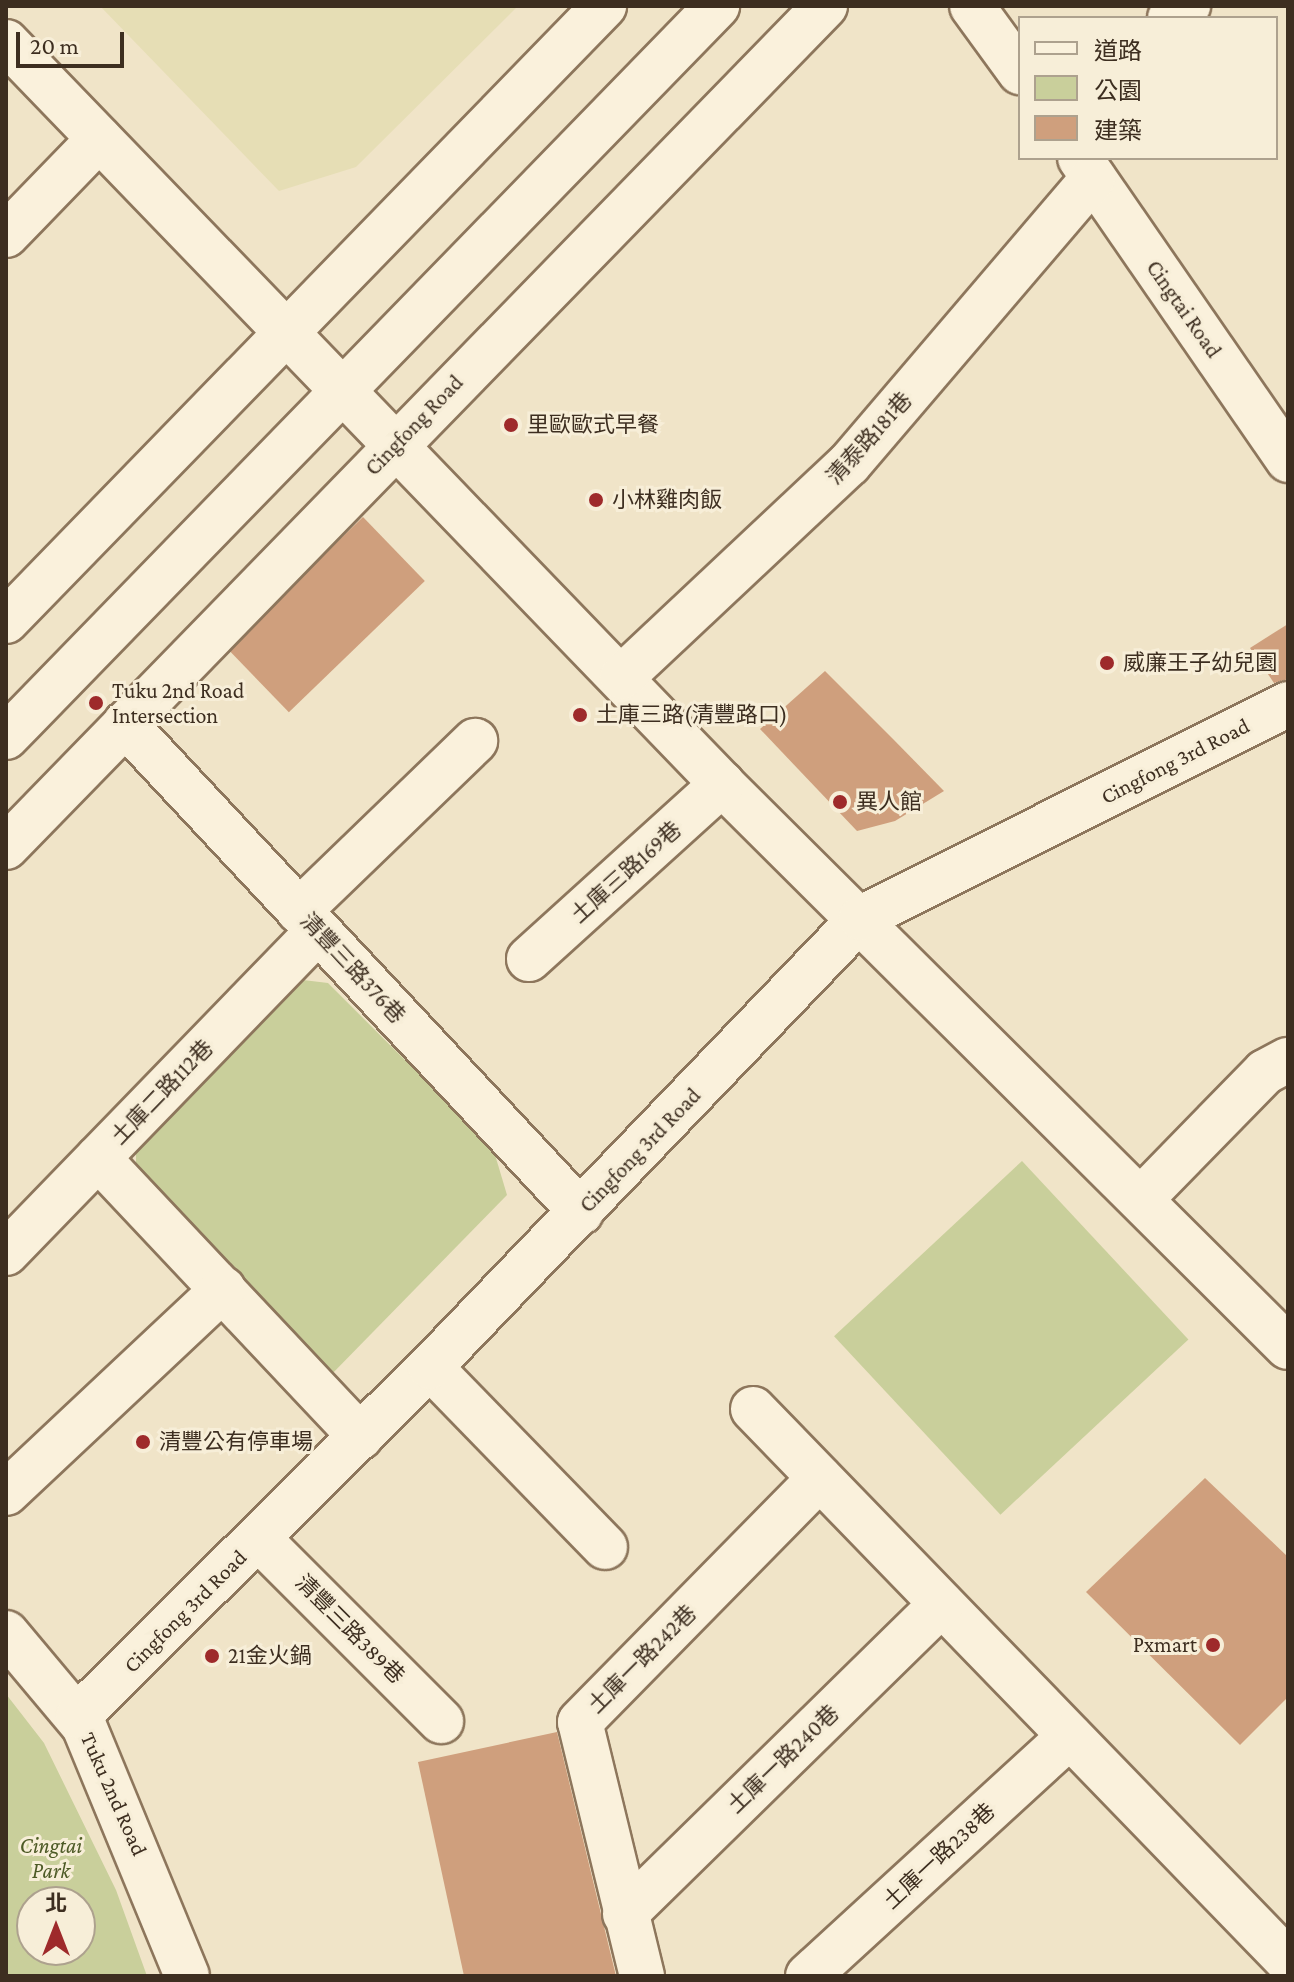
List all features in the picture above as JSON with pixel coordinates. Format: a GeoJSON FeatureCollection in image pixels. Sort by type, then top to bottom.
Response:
{"type":"FeatureCollection","features":[{"type":"Feature","properties":{"kind":"street"},"geometry":{"type":"LineString","coordinates":[[6,621],[604,6]]}},
{"type":"Feature","properties":{"kind":"street"},"geometry":{"type":"LineString","coordinates":[[6,737],[717,6]]}},
{"type":"Feature","properties":{"kind":"street","name":"Cingfong Road"},"geometry":{"type":"LineString","coordinates":[[6,847],[395,443],[825,6]]}},
{"type":"Feature","properties":{"kind":"street"},"geometry":{"type":"LineString","coordinates":[[972,6],[1018,69]]}},
{"type":"Feature","properties":{"kind":"street"},"geometry":{"type":"LineString","coordinates":[[6,42],[722,784],[861,918],[1288,1347]]}},
{"type":"Feature","properties":{"kind":"street"},"geometry":{"type":"LineString","coordinates":[[6,235],[99,139]]}},
{"type":"Feature","properties":{"kind":"street","name":"Cingtai Road"},"geometry":{"type":"LineString","coordinates":[[1086,168],[1288,460]]}},
{"type":"Feature","properties":{"kind":"street","name":"清泰路181巷"},"geometry":{"type":"LineString","coordinates":[[622,677],[849,464],[1086,168]]}},
{"type":"Feature","properties":{"kind":"street","name":"Cingfong 3rd Road"},"geometry":{"type":"LineString","coordinates":[[78,1716],[430,1367],[861,918],[1288,704]]}},
{"type":"Feature","properties":{"kind":"street","name":"清豐三路376巷"},"geometry":{"type":"LineString","coordinates":[[125,724],[581,1212]]}},
{"type":"Feature","properties":{"kind":"street","name":"土庫二路112巷"},"geometry":{"type":"LineString","coordinates":[[6,1253],[98,1158],[309,921],[475,741]]}},
{"type":"Feature","properties":{"kind":"street","name":"土庫三路169巷"},"geometry":{"type":"LineString","coordinates":[[529,959],[722,784]]}},
{"type":"Feature","properties":{"kind":"street"},"geometry":{"type":"LineString","coordinates":[[1141,1199],[1265,1072],[1288,1060]]}},
{"type":"Feature","properties":{"kind":"street"},"geometry":{"type":"LineString","coordinates":[[98,1158],[361,1437]]}},
{"type":"Feature","properties":{"kind":"street"},"geometry":{"type":"LineString","coordinates":[[6,1493],[223,1289]]}},
{"type":"Feature","properties":{"kind":"street"},"geometry":{"type":"LineString","coordinates":[[430,1367],[605,1547]]}},
{"type":"Feature","properties":{"kind":"street"},"geometry":{"type":"LineString","coordinates":[[753,1409],[1288,1961]]}},
{"type":"Feature","properties":{"kind":"street","name":"土庫一路242巷"},"geometry":{"type":"LineString","coordinates":[[642,1976],[580,1722],[820,1478]]}},
{"type":"Feature","properties":{"kind":"street","name":"清豐三路389巷"},"geometry":{"type":"LineString","coordinates":[[258,1538],[441,1721]]}},
{"type":"Feature","properties":{"kind":"street","name":"土庫一路240巷"},"geometry":{"type":"LineString","coordinates":[[625,1914],[942,1604]]}},
{"type":"Feature","properties":{"kind":"street","name":"Tuku 2nd Road"},"geometry":{"type":"LineString","coordinates":[[6,1633],[78,1716],[124,1811],[187,1976]]}},
{"type":"Feature","properties":{"kind":"street","name":"土庫一路238巷"},"geometry":{"type":"LineString","coordinates":[[808,1976],[1070,1736]]}},
{"type":"Feature","properties":{"kind":"shaded area"},"geometry":{"type":"Polygon","coordinates":[[[100,6],[518,6],[356,167],[279,191],[100,6]]]}},
{"type":"Feature","properties":{"kind":"green space"},"geometry":{"type":"Polygon","coordinates":[[[303,980],[328,983],[493,1148],[507,1195],[328,1378],[136,1178],[136,1148],[303,980]]]}},
{"type":"Feature","properties":{"kind":"green space"},"geometry":{"type":"Polygon","coordinates":[[[1022,1161],[1188,1339],[1000,1515],[834,1336],[1022,1161]]]}},
{"type":"Feature","properties":{"kind":"green space","name":"Cingtai Park"},"geometry":{"type":"Polygon","coordinates":[[[6,1694],[44,1743],[116,1890],[147,1976],[6,1976],[6,1694]]]}},
{"type":"Feature","properties":{"kind":"building"},"geometry":{"type":"Polygon","coordinates":[[[363,517],[425,581],[289,712],[227,648],[363,517]]]}},
{"type":"Feature","properties":{"kind":"building"},"geometry":{"type":"Polygon","coordinates":[[[1288,624],[1288,679],[1274,683],[1250,648],[1288,624]]]}},
{"type":"Feature","properties":{"kind":"building"},"geometry":{"type":"Polygon","coordinates":[[[825,671],[944,791],[895,821],[857,831],[760,729],[825,671]]]}},
{"type":"Feature","properties":{"kind":"building","name":"Pxmart"},"geometry":{"type":"Polygon","coordinates":[[[1205,1478],[1288,1557],[1288,1697],[1240,1745],[1086,1592],[1205,1478]]]}},
{"type":"Feature","properties":{"kind":"building"},"geometry":{"type":"Polygon","coordinates":[[[557,1732],[616,1976],[464,1976],[418,1762],[557,1732]]]}},
{"type":"Feature","properties":{"kind":"place","name":"里歐歐式早餐"},"geometry":{"type":"Point","coordinates":[511,425]}},
{"type":"Feature","properties":{"kind":"place","name":"小林雞肉飯"},"geometry":{"type":"Point","coordinates":[596,500]}},
{"type":"Feature","properties":{"kind":"place","name":"威廉王子幼兒園"},"geometry":{"type":"Point","coordinates":[1107,663]}},
{"type":"Feature","properties":{"kind":"place","name":"Tuku 2nd Road Intersection"},"geometry":{"type":"Point","coordinates":[96,703]}},
{"type":"Feature","properties":{"kind":"place","name":"土庫三路(清豐路口)"},"geometry":{"type":"Point","coordinates":[580,715]}},
{"type":"Feature","properties":{"kind":"place","name":"異人館"},"geometry":{"type":"Point","coordinates":[840,802]}},
{"type":"Feature","properties":{"kind":"place","name":"清豐公有停車場"},"geometry":{"type":"Point","coordinates":[143,1442]}},
{"type":"Feature","properties":{"kind":"place","name":"Pxmart"},"geometry":{"type":"Point","coordinates":[1213,1645]}},
{"type":"Feature","properties":{"kind":"place","name":"21金火鍋"},"geometry":{"type":"Point","coordinates":[212,1656]}}]}
